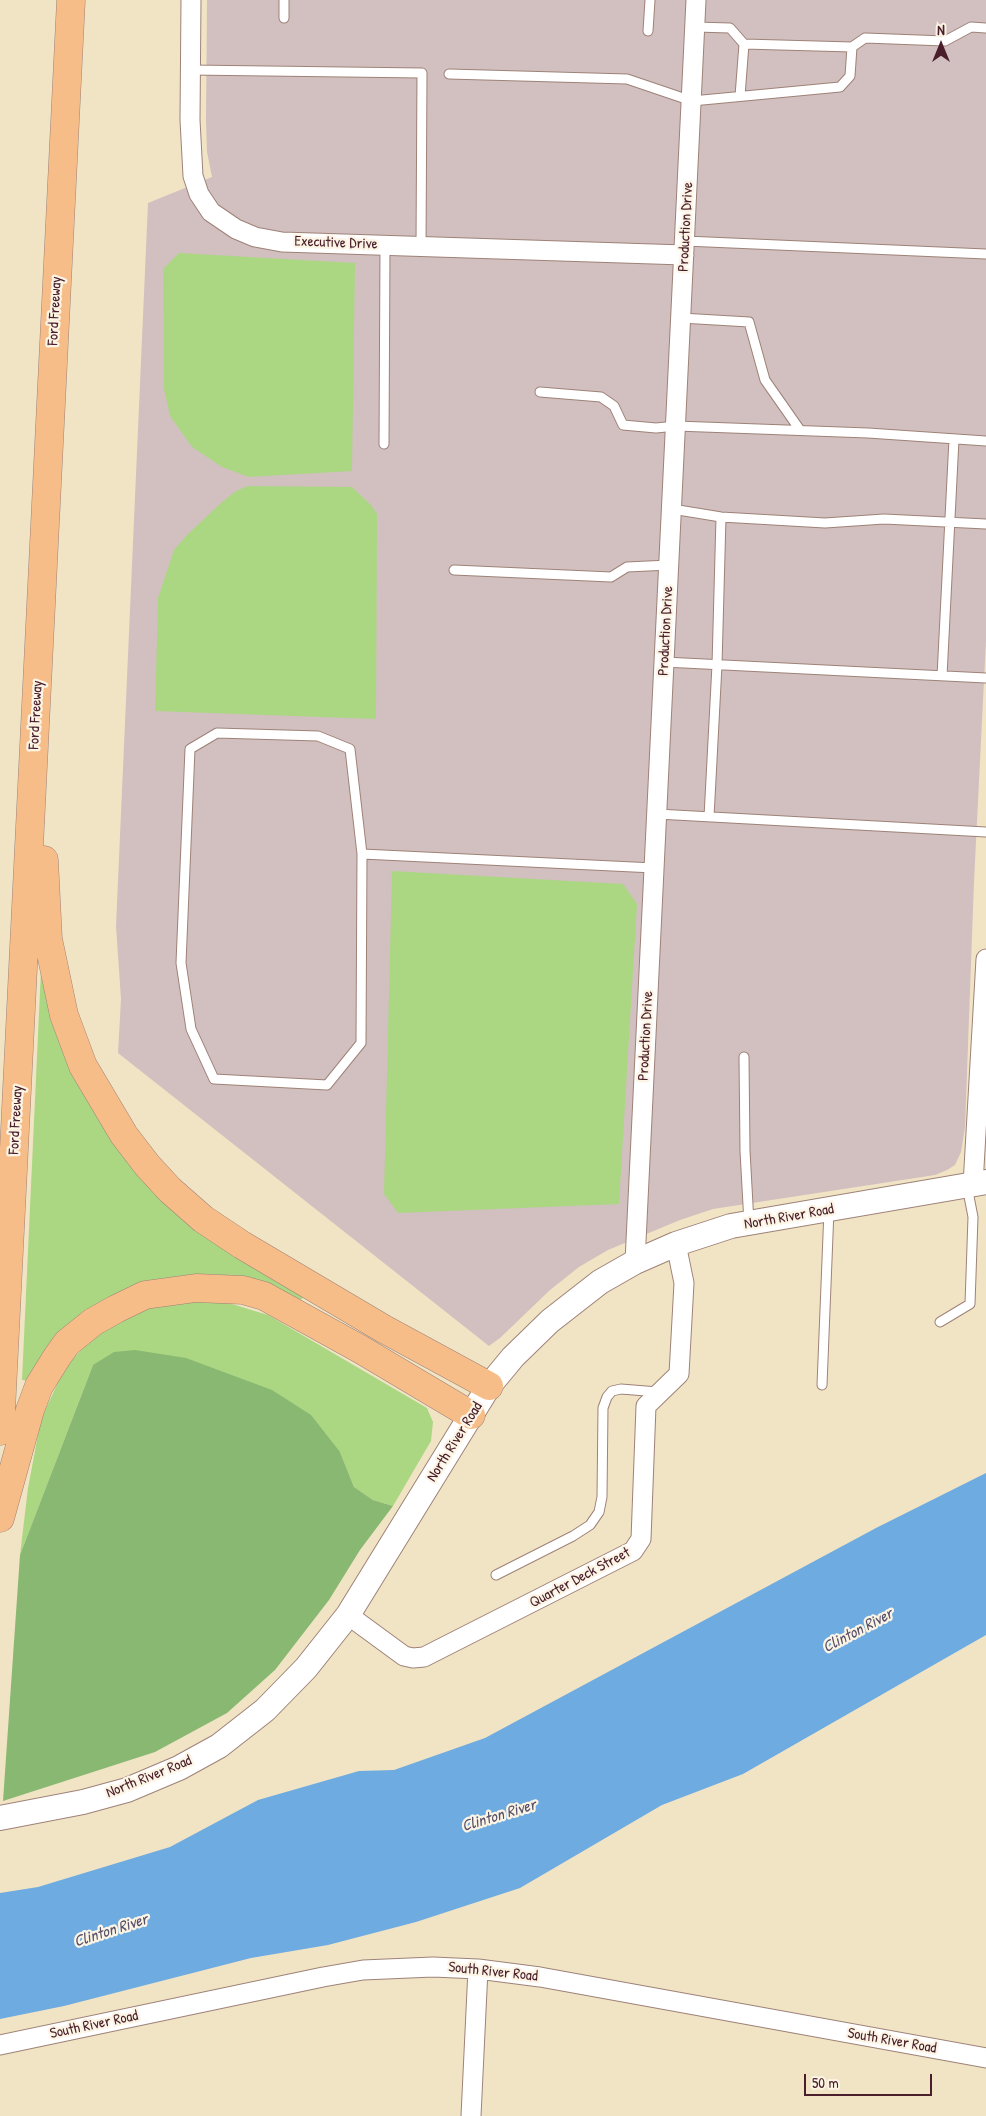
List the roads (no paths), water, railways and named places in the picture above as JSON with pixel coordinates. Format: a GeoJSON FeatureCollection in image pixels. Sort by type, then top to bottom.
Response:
{"type":"FeatureCollection","features":[{"type":"Feature","properties":{"kind":"highway","name":"Ford Freeway"},"geometry":{"type":"LineString","coordinates":[[0,1431],[71,0]]}},
{"type":"Feature","properties":{"kind":"highway"},"geometry":{"type":"LineString","coordinates":[[36,712],[48,940],[64,1015],[83,1066],[124,1135],[147,1165],[170,1190],[203,1218],[242,1245],[384,1329],[489,1386]]}},
{"type":"Feature","properties":{"kind":"highway"},"geometry":{"type":"LineString","coordinates":[[0,1518],[30,1410],[39,1386],[56,1356],[93,1322],[116,1308],[145,1296],[196,1288],[243,1290],[264,1296],[360,1349],[471,1415]]}},
{"type":"Feature","properties":{"kind":"street","name":"Executive Drive"},"geometry":{"type":"LineString","coordinates":[[191,0],[191,166],[199,194],[211,212],[236,229],[255,237],[282,242],[421,246],[685,248]]}},
{"type":"Feature","properties":{"kind":"street","name":"Production Drive"},"geometry":{"type":"LineString","coordinates":[[634,1262],[696,0]]}},
{"type":"Feature","properties":{"kind":"street"},"geometry":{"type":"LineString","coordinates":[[975,1184],[986,959]]}},
{"type":"Feature","properties":{"kind":"street","name":"North River Road"},"geometry":{"type":"LineString","coordinates":[[0,1818],[83,1802],[127,1790],[179,1768],[219,1746],[265,1710],[306,1668],[348,1615],[489,1386],[513,1357],[557,1316],[600,1282],[634,1262],[702,1234],[749,1223],[975,1184]]}},
{"type":"Feature","properties":{"kind":"street","name":"Quarter Deck Street"},"geometry":{"type":"LineString","coordinates":[[348,1615],[404,1656],[412,1658],[424,1657],[634,1551],[641,1539],[646,1406],[679,1374],[684,1283],[676,1244]]}},
{"type":"Feature","properties":{"kind":"street","name":"South River Road"},"geometry":{"type":"LineString","coordinates":[[0,2045],[363,1970],[433,1967],[478,1969],[540,1977],[986,2058]]}},
{"type":"Feature","properties":{"kind":"street"},"geometry":{"type":"LineString","coordinates":[[471,2116],[478,1969]]}},
{"type":"Feature","properties":{"kind":"lane"},"geometry":{"type":"LineString","coordinates":[[284,0],[284,18]]}},
{"type":"Feature","properties":{"kind":"lane"},"geometry":{"type":"LineString","coordinates":[[648,31],[650,0]]}},
{"type":"Feature","properties":{"kind":"lane"},"geometry":{"type":"LineString","coordinates":[[695,27],[730,28],[744,44],[740,96]]}},
{"type":"Feature","properties":{"kind":"lane"},"geometry":{"type":"LineString","coordinates":[[744,44],[852,47],[865,38],[944,41],[971,27],[986,28]]}},
{"type":"Feature","properties":{"kind":"lane"},"geometry":{"type":"LineString","coordinates":[[450,74],[626,79],[692,101],[840,87],[850,76],[852,47]]}},
{"type":"Feature","properties":{"kind":"lane"},"geometry":{"type":"LineString","coordinates":[[190,70],[422,73],[421,246]]}},
{"type":"Feature","properties":{"kind":"lane"},"geometry":{"type":"LineString","coordinates":[[384,444],[386,245]]}},
{"type":"Feature","properties":{"kind":"lane"},"geometry":{"type":"LineString","coordinates":[[685,248],[986,254]]}},
{"type":"Feature","properties":{"kind":"lane"},"geometry":{"type":"LineString","coordinates":[[681,318],[749,322],[765,380],[800,430]]}},
{"type":"Feature","properties":{"kind":"lane"},"geometry":{"type":"LineString","coordinates":[[540,392],[601,397],[614,406],[623,425],[656,428],[676,426],[800,430],[986,441]]}},
{"type":"Feature","properties":{"kind":"lane"},"geometry":{"type":"LineString","coordinates":[[942,676],[954,439]]}},
{"type":"Feature","properties":{"kind":"lane"},"geometry":{"type":"LineString","coordinates":[[672,509],[721,517],[825,523],[884,519],[986,524]]}},
{"type":"Feature","properties":{"kind":"lane"},"geometry":{"type":"LineString","coordinates":[[708,816],[717,665],[721,517]]}},
{"type":"Feature","properties":{"kind":"lane"},"geometry":{"type":"LineString","coordinates":[[454,570],[611,577],[626,567],[669,565]]}},
{"type":"Feature","properties":{"kind":"lane"},"geometry":{"type":"LineString","coordinates":[[664,662],[986,678]]}},
{"type":"Feature","properties":{"kind":"lane"},"geometry":{"type":"LineString","coordinates":[[217,733],[318,736],[350,749],[362,854],[361,1043],[327,1085],[214,1079],[191,1029],[180,963],[190,749],[217,733]]}},
{"type":"Feature","properties":{"kind":"lane"},"geometry":{"type":"LineString","coordinates":[[657,814],[986,832]]}},
{"type":"Feature","properties":{"kind":"lane"},"geometry":{"type":"LineString","coordinates":[[362,854],[654,868]]}},
{"type":"Feature","properties":{"kind":"lane"},"geometry":{"type":"LineString","coordinates":[[744,1057],[745,1151],[749,1223]]}},
{"type":"Feature","properties":{"kind":"lane"},"geometry":{"type":"LineString","coordinates":[[940,1322],[970,1304],[975,1184]]}},
{"type":"Feature","properties":{"kind":"lane"},"geometry":{"type":"LineString","coordinates":[[822,1385],[829,1210]]}},
{"type":"Feature","properties":{"kind":"lane"},"geometry":{"type":"LineString","coordinates":[[496,1575],[573,1536],[590,1525],[599,1512],[602,1496],[603,1408],[607,1397],[612,1391],[621,1389],[661,1392]]}},
{"type":"Feature","properties":{"kind":"water","name":"Clinton River"},"geometry":{"type":"Polygon","coordinates":[[[986,1473],[986,1635],[743,1774],[662,1805],[520,1888],[416,1922],[328,1945],[251,1958],[64,2006],[0,2019],[0,1893],[38,1887],[170,1847],[258,1800],[359,1771],[394,1770],[485,1738],[876,1528],[986,1473]]]}}]}
